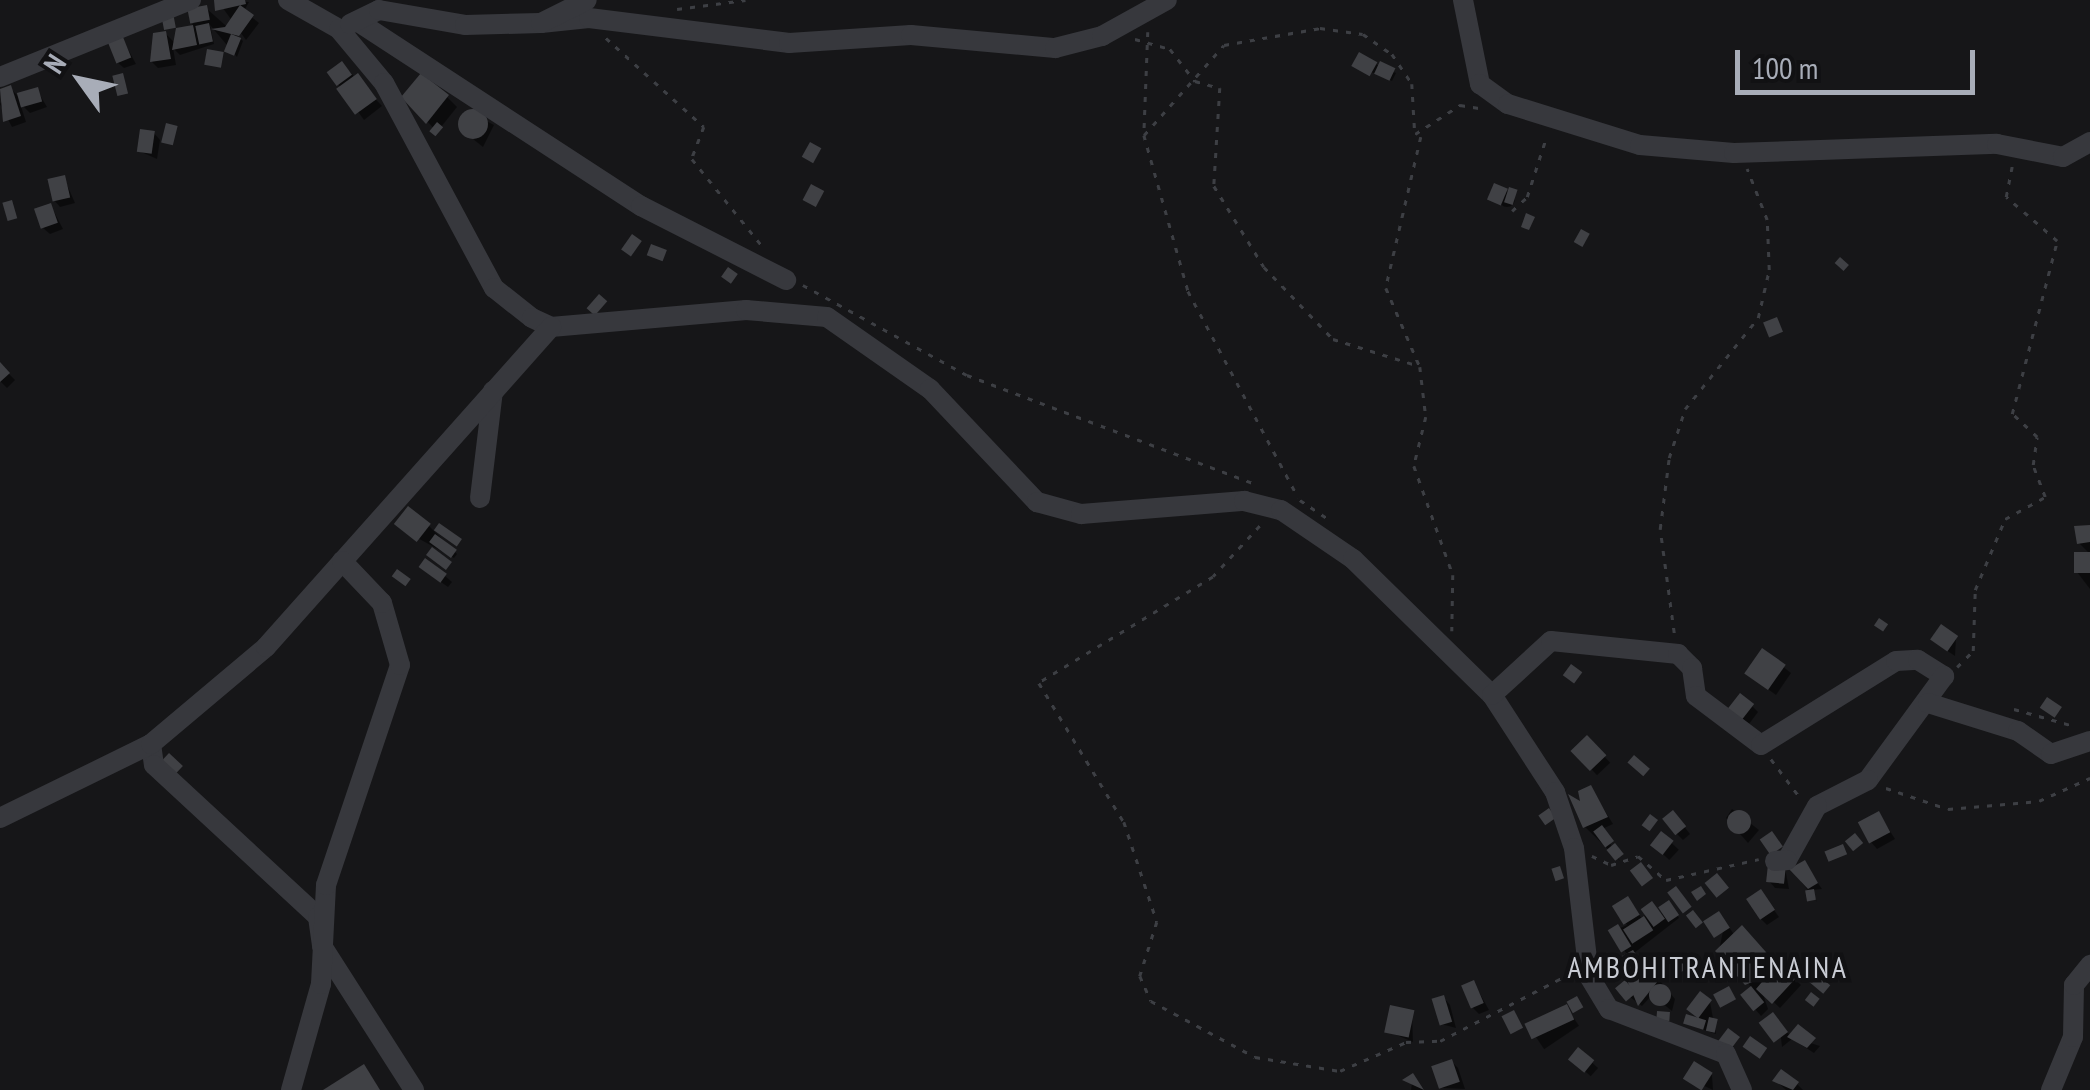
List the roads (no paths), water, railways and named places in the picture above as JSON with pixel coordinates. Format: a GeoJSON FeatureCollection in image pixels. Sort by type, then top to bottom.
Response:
{"type":"FeatureCollection","features":[{"type":"Feature","properties":{"kind":"street"},"geometry":{"type":"LineString","coordinates":[[0,76],[191,0]]}},
{"type":"Feature","properties":{"kind":"street"},"geometry":{"type":"LineString","coordinates":[[288,0],[348,25],[641,206],[786,280]]}},
{"type":"Feature","properties":{"kind":"street"},"geometry":{"type":"LineString","coordinates":[[348,25],[378,10],[465,24],[542,23],[588,9],[789,44],[911,36],[1055,48],[1102,36],[1166,0]]}},
{"type":"Feature","properties":{"kind":"street"},"geometry":{"type":"LineString","coordinates":[[1463,0],[1480,84],[1508,104],[1640,145],[1734,153],[1997,144],[2063,156],[2090,142]]}},
{"type":"Feature","properties":{"kind":"street"},"geometry":{"type":"LineString","coordinates":[[348,25],[494,288],[551,328],[746,310],[827,317],[930,390],[1038,502],[1081,514],[1218,500],[1289,502],[1492,695],[1556,792],[1574,848],[1588,976],[1609,1009],[1726,1054],[1742,1090]]}},
{"type":"Feature","properties":{"kind":"street"},"geometry":{"type":"LineString","coordinates":[[0,818],[151,744],[266,646],[551,328]]}},
{"type":"Feature","properties":{"kind":"street"},"geometry":{"type":"LineString","coordinates":[[480,498],[493,391]]}},
{"type":"Feature","properties":{"kind":"street"},"geometry":{"type":"LineString","coordinates":[[291,1090],[321,984],[326,885],[400,665],[382,603],[342,561]]}},
{"type":"Feature","properties":{"kind":"street"},"geometry":{"type":"LineString","coordinates":[[1492,695],[1551,641],[1678,654],[1692,668],[1696,696],[1761,745],[1896,661],[1918,660],[1944,676],[1928,703],[1868,780],[1817,806],[1787,860],[1775,861]]}},
{"type":"Feature","properties":{"kind":"street"},"geometry":{"type":"LineString","coordinates":[[1928,703],[2018,731],[2050,754],[2090,741]]}},
{"type":"Feature","properties":{"kind":"street"},"geometry":{"type":"LineString","coordinates":[[151,744],[154,765],[253,866],[297,890],[318,917],[322,946],[414,1090]]}},
{"type":"Feature","properties":{"kind":"street"},"geometry":{"type":"LineString","coordinates":[[2051,1090],[2073,1037],[2074,985],[2090,964]]}},
{"type":"Feature","properties":{"kind":"district","name":"AMBOHITRANTENAINA"},"geometry":{"type":"Point","coordinates":[1708,967]}}]}
